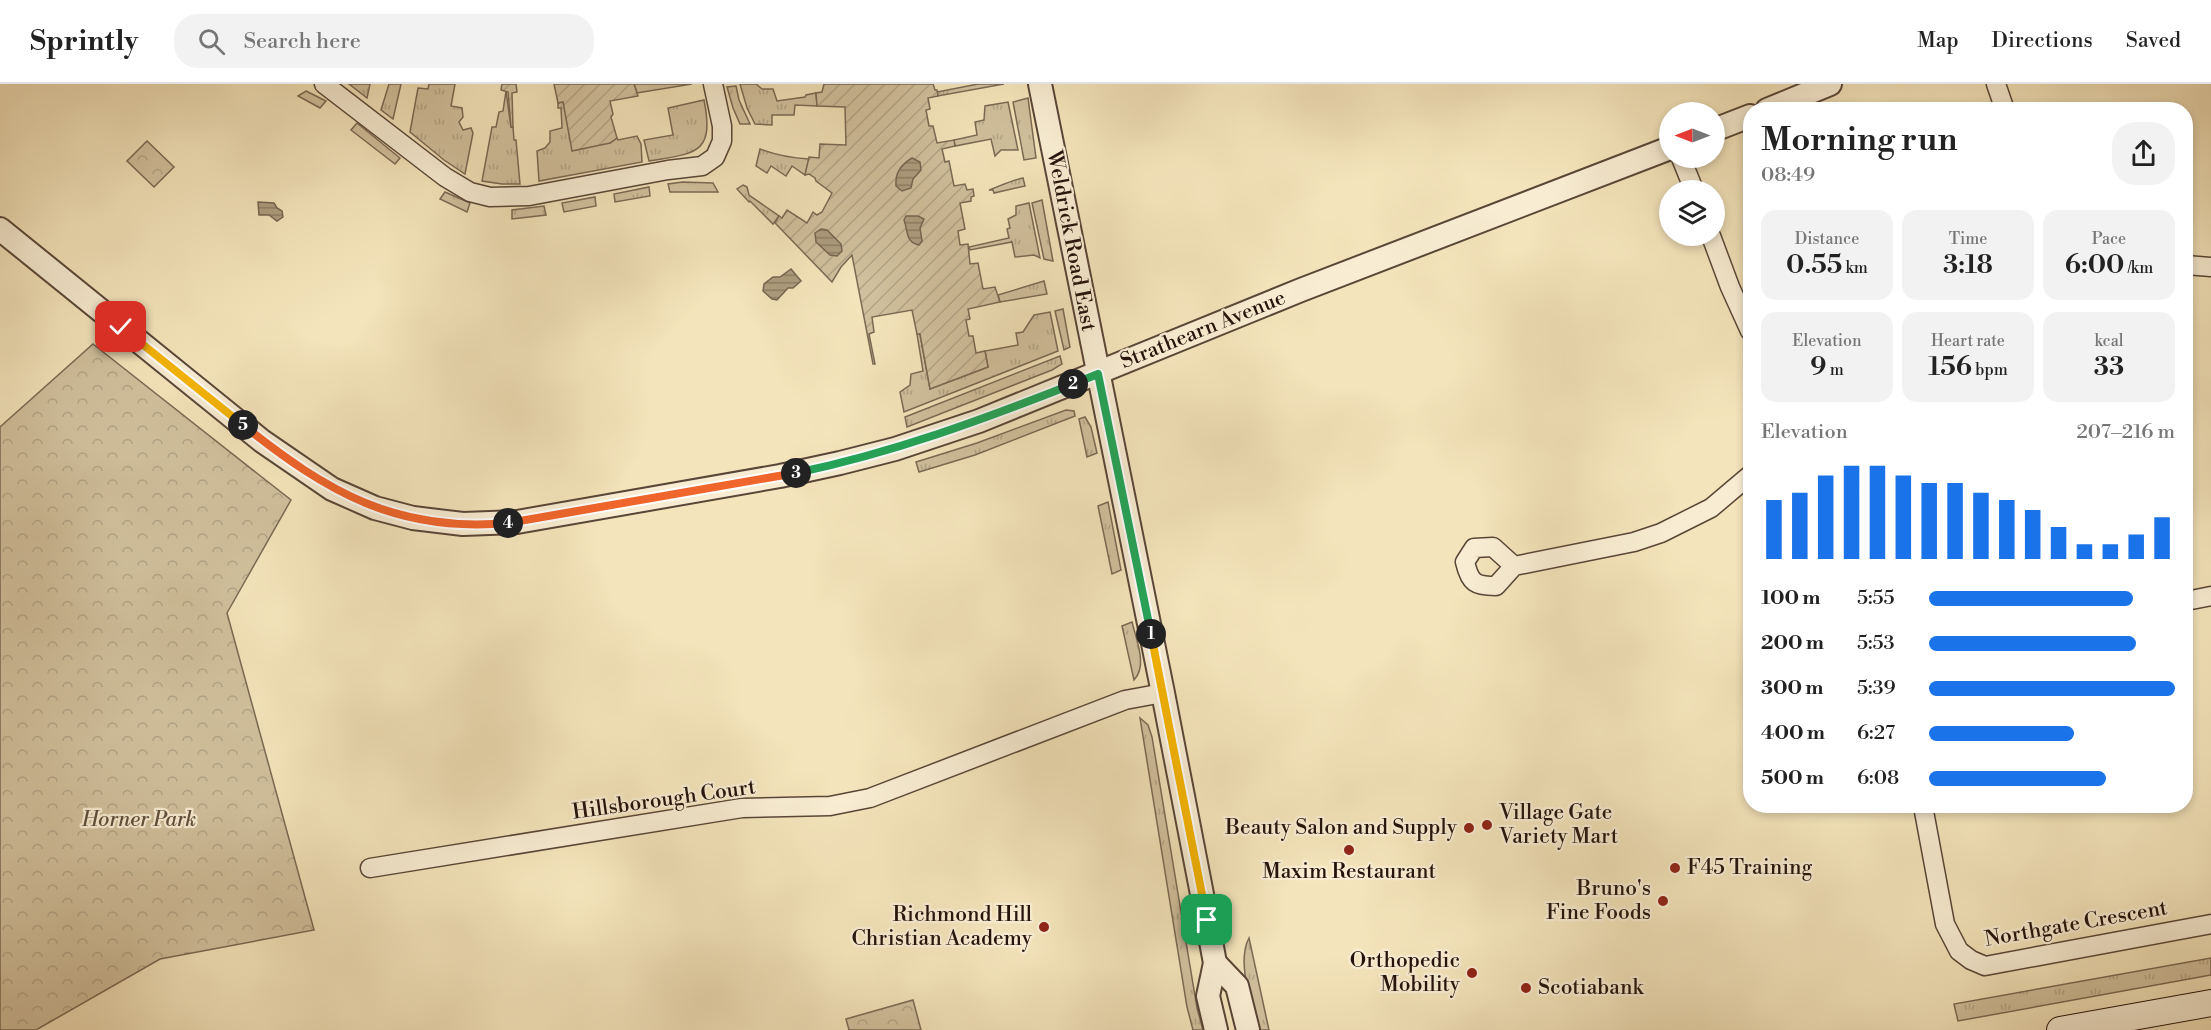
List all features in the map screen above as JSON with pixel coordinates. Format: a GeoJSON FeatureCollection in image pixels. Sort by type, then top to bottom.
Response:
{"type":"FeatureCollection","features":[{"type":"Feature","properties":{"kind":"main road"},"geometry":{"type":"LineString","coordinates":[[2060,1030],[2211,1003]]}},
{"type":"Feature","properties":{"kind":"street"},"geometry":{"type":"LineString","coordinates":[[324,84],[338,92],[445,177],[470,192],[508,198],[702,166],[715,157],[722,141],[722,126],[713,84]]}},
{"type":"Feature","properties":{"kind":"street","name":"Weldrick Road East"},"geometry":{"type":"LineString","coordinates":[[1040,84],[1215,963],[1208,996],[1216,1030]]}},
{"type":"Feature","properties":{"kind":"street"},"geometry":{"type":"LineString","coordinates":[[1786,102],[1830,84]]}},
{"type":"Feature","properties":{"kind":"street"},"geometry":{"type":"LineString","coordinates":[[1996,84],[2002,102]]}},
{"type":"Feature","properties":{"kind":"street"},"geometry":{"type":"LineString","coordinates":[[1725,126],[1743,119]]}},
{"type":"Feature","properties":{"kind":"street","name":"Strathearn Avenue"},"geometry":{"type":"LineString","coordinates":[[0,229],[262,441],[310,476],[332,489],[375,508],[435,522],[481,525],[517,522],[780,476],[895,449],[979,421],[1300,290],[1659,152]]}},
{"type":"Feature","properties":{"kind":"street"},"geometry":{"type":"LineString","coordinates":[[1714,246],[1743,316]]}},
{"type":"Feature","properties":{"kind":"street"},"geometry":{"type":"LineString","coordinates":[[2193,266],[2211,267]]}},
{"type":"Feature","properties":{"kind":"street"},"geometry":{"type":"LineString","coordinates":[[1514,566],[1634,542],[1661,534],[1711,508],[1743,481]]}},
{"type":"Feature","properties":{"kind":"street"},"geometry":{"type":"LineString","coordinates":[[2193,600],[2211,596]]}},
{"type":"Feature","properties":{"kind":"street","name":"Hillsborough Court"},"geometry":{"type":"LineString","coordinates":[[370,868],[742,808],[830,806],[870,798],[1125,700],[1163,693]]}},
{"type":"Feature","properties":{"kind":"street","name":"Northgate Crescent"},"geometry":{"type":"LineString","coordinates":[[1924,813],[1945,924],[1959,951],[1985,966],[2211,924]]}},
{"type":"Feature","properties":{"kind":"street"},"geometry":{"type":"LineString","coordinates":[[1215,963],[1237,986],[1248,1030]]}},
{"type":"Feature","properties":{"kind":"green space"},"geometry":{"type":"Polygon","coordinates":[[[349,84],[370,84],[367,98],[349,84]]]}},
{"type":"Feature","properties":{"kind":"green space"},"geometry":{"type":"Polygon","coordinates":[[[389,84],[401,84],[393,119],[381,110],[389,84]]]}},
{"type":"Feature","properties":{"kind":"green space"},"geometry":{"type":"Polygon","coordinates":[[[429,84],[455,84],[451,106],[462,108],[463,117],[459,122],[463,130],[471,128],[473,133],[465,174],[410,132],[418,88],[428,89],[429,84]]]}},
{"type":"Feature","properties":{"kind":"green space"},"geometry":{"type":"Polygon","coordinates":[[[502,84],[516,84],[517,92],[512,93],[513,127],[511,127],[508,92],[501,90],[502,84]]]}},
{"type":"Feature","properties":{"kind":"green space"},"geometry":{"type":"Polygon","coordinates":[[[554,84],[634,84],[638,96],[610,101],[613,114],[611,117],[617,138],[610,143],[572,151],[563,102],[558,103],[554,84]]]}},
{"type":"Feature","properties":{"kind":"green space"},"geometry":{"type":"Polygon","coordinates":[[[634,84],[692,84],[637,93],[634,84]]]}},
{"type":"Feature","properties":{"kind":"green space"},"geometry":{"type":"Polygon","coordinates":[[[740,84],[756,84],[762,89],[773,89],[777,101],[816,93],[817,106],[795,105],[794,115],[772,115],[772,125],[755,124],[747,108],[740,84]]]}},
{"type":"Feature","properties":{"kind":"green space"},"geometry":{"type":"Polygon","coordinates":[[[824,84],[933,84],[937,90],[938,96],[928,98],[930,109],[926,110],[929,126],[933,126],[937,143],[954,140],[955,146],[942,149],[945,162],[949,161],[954,186],[965,184],[967,190],[973,189],[974,196],[971,197],[971,201],[960,203],[965,229],[958,231],[960,245],[968,244],[970,264],[978,263],[983,289],[995,287],[1000,302],[968,309],[970,319],[966,320],[969,336],[973,336],[976,353],[985,351],[988,367],[930,389],[920,334],[917,334],[912,310],[872,317],[874,332],[869,334],[875,364],[873,364],[852,255],[832,282],[775,223],[779,216],[782,218],[787,210],[807,223],[813,212],[817,215],[822,212],[832,193],[809,174],[805,175],[809,157],[819,158],[820,144],[846,145],[845,107],[817,106],[816,93],[822,92],[824,84]]]}},
{"type":"Feature","properties":{"kind":"green space"},"geometry":{"type":"Polygon","coordinates":[[[978,84],[1004,84],[938,96],[937,92],[978,84]]]}},
{"type":"Feature","properties":{"kind":"green space"},"geometry":{"type":"Polygon","coordinates":[[[736,86],[739,100],[750,124],[740,124],[733,108],[727,87],[736,86]]]}},
{"type":"Feature","properties":{"kind":"green space"},"geometry":{"type":"Polygon","coordinates":[[[306,91],[326,101],[320,108],[298,96],[306,91]]]}},
{"type":"Feature","properties":{"kind":"green space"},"geometry":{"type":"Polygon","coordinates":[[[506,91],[511,127],[513,127],[514,140],[516,140],[520,184],[482,181],[492,127],[496,127],[499,112],[503,111],[506,91]]]}},
{"type":"Feature","properties":{"kind":"green space"},"geometry":{"type":"Polygon","coordinates":[[[1028,98],[1036,158],[1024,160],[1013,102],[1028,98]]]}},
{"type":"Feature","properties":{"kind":"green space"},"geometry":{"type":"Polygon","coordinates":[[[704,100],[707,132],[698,148],[679,156],[649,161],[644,140],[673,135],[668,108],[704,100]]]}},
{"type":"Feature","properties":{"kind":"green space"},"geometry":{"type":"Polygon","coordinates":[[[562,102],[610,143],[617,138],[618,140],[637,136],[641,144],[642,162],[539,181],[537,151],[545,148],[550,142],[550,131],[562,128],[561,108],[558,108],[558,103],[562,102]]]}},
{"type":"Feature","properties":{"kind":"green space"},"geometry":{"type":"Polygon","coordinates":[[[1008,102],[1018,150],[1001,150],[995,156],[991,139],[955,146],[954,140],[977,135],[975,122],[984,120],[985,106],[1008,102]]]}},
{"type":"Feature","properties":{"kind":"green space"},"geometry":{"type":"Polygon","coordinates":[[[357,123],[400,158],[395,164],[351,130],[357,123]]]}},
{"type":"Feature","properties":{"kind":"green space"},"geometry":{"type":"Polygon","coordinates":[[[147,141],[174,167],[154,187],[127,161],[147,141]]]}},
{"type":"Feature","properties":{"kind":"green space"},"geometry":{"type":"Polygon","coordinates":[[[760,149],[784,156],[809,159],[805,175],[792,166],[786,176],[771,166],[767,173],[756,166],[760,149]]]}},
{"type":"Feature","properties":{"kind":"green space"},"geometry":{"type":"Polygon","coordinates":[[[1023,178],[1025,186],[994,193],[993,190],[989,190],[1009,182],[1023,178]]]}},
{"type":"Feature","properties":{"kind":"green space"},"geometry":{"type":"Polygon","coordinates":[[[713,183],[718,192],[670,192],[668,184],[713,183]]]}},
{"type":"Feature","properties":{"kind":"green space"},"geometry":{"type":"Polygon","coordinates":[[[743,185],[747,187],[749,195],[779,216],[773,224],[737,189],[743,185]]]}},
{"type":"Feature","properties":{"kind":"green space"},"geometry":{"type":"Polygon","coordinates":[[[649,187],[650,196],[615,202],[614,194],[649,187]]]}},
{"type":"Feature","properties":{"kind":"green space"},"geometry":{"type":"Polygon","coordinates":[[[445,192],[470,203],[467,212],[440,199],[445,192]]]}},
{"type":"Feature","properties":{"kind":"green space"},"geometry":{"type":"Polygon","coordinates":[[[595,197],[596,206],[564,212],[562,203],[595,197]]]}},
{"type":"Feature","properties":{"kind":"green space"},"geometry":{"type":"Polygon","coordinates":[[[1042,200],[1053,261],[1044,259],[1032,203],[1042,200]]]}},
{"type":"Feature","properties":{"kind":"green space"},"geometry":{"type":"Polygon","coordinates":[[[1029,203],[1040,258],[1034,255],[1015,257],[1012,242],[970,250],[969,247],[1009,238],[1008,219],[1016,215],[1016,206],[1029,203]]]}},
{"type":"Feature","properties":{"kind":"green space"},"geometry":{"type":"Polygon","coordinates":[[[544,206],[546,215],[512,219],[512,210],[544,206]]]}},
{"type":"Feature","properties":{"kind":"green space"},"geometry":{"type":"Polygon","coordinates":[[[1044,281],[1047,294],[1000,302],[998,295],[1044,281]]]}},
{"type":"Feature","properties":{"kind":"green space"},"geometry":{"type":"Polygon","coordinates":[[[1063,309],[1070,347],[1064,350],[1055,311],[1063,309]]]}},
{"type":"Feature","properties":{"kind":"green space"},"geometry":{"type":"Polygon","coordinates":[[[1050,312],[1058,351],[904,412],[900,392],[910,385],[911,374],[923,371],[917,334],[920,334],[930,389],[988,367],[985,351],[1018,345],[1016,333],[1023,332],[1034,315],[1050,312]]]}},
{"type":"Feature","properties":{"kind":"green space","name":"Horner Park"},"geometry":{"type":"Polygon","coordinates":[[[93,344],[291,500],[227,613],[314,930],[160,959],[36,1030],[0,1030],[0,427],[93,344]]]}},
{"type":"Feature","properties":{"kind":"green space"},"geometry":{"type":"Polygon","coordinates":[[[1060,356],[1062,364],[1052,370],[907,427],[905,417],[1060,356]]]}},
{"type":"Feature","properties":{"kind":"green space"},"geometry":{"type":"Polygon","coordinates":[[[1066,410],[1074,411],[1075,416],[975,455],[919,472],[916,462],[977,443],[1066,410]]]}},
{"type":"Feature","properties":{"kind":"green space"},"geometry":{"type":"Polygon","coordinates":[[[1085,417],[1091,427],[1097,453],[1087,457],[1079,419],[1085,417]]]}},
{"type":"Feature","properties":{"kind":"green space"},"geometry":{"type":"Polygon","coordinates":[[[1108,502],[1121,570],[1112,574],[1098,506],[1108,502]]]}},
{"type":"Feature","properties":{"kind":"green space"},"geometry":{"type":"Polygon","coordinates":[[[1132,622],[1141,660],[1134,680],[1122,626],[1132,622]]]}},
{"type":"Feature","properties":{"kind":"green space"},"geometry":{"type":"Polygon","coordinates":[[[1140,718],[1148,725],[1152,737],[1197,1008],[1203,1030],[1193,1030],[1187,1007],[1140,718]]]}},
{"type":"Feature","properties":{"kind":"green space"},"geometry":{"type":"Polygon","coordinates":[[[1249,938],[1269,1030],[1259,1030],[1249,996],[1244,959],[1249,938]]]}},
{"type":"Feature","properties":{"kind":"green space"},"geometry":{"type":"Polygon","coordinates":[[[2211,958],[2211,975],[1958,1021],[1954,1004],[2211,958]]]}},
{"type":"Feature","properties":{"kind":"green space"},"geometry":{"type":"Polygon","coordinates":[[[913,1000],[921,1030],[849,1030],[846,1019],[913,1000]]]}},
{"type":"Feature","properties":{"kind":"shaded area"},"geometry":{"type":"Polygon","coordinates":[[[912,158],[920,162],[921,170],[913,179],[911,188],[902,191],[896,186],[898,173],[902,166],[912,158]]]}},
{"type":"Feature","properties":{"kind":"shaded area"},"geometry":{"type":"Polygon","coordinates":[[[258,202],[274,203],[282,211],[283,217],[277,221],[269,215],[259,215],[258,202]]]}},
{"type":"Feature","properties":{"kind":"shaded area"},"geometry":{"type":"Polygon","coordinates":[[[906,216],[918,216],[924,219],[920,228],[922,241],[919,245],[909,238],[904,220],[906,216]]]}},
{"type":"Feature","properties":{"kind":"shaded area"},"geometry":{"type":"Polygon","coordinates":[[[821,229],[827,230],[841,244],[842,251],[837,256],[830,255],[816,242],[815,233],[821,229]]]}},
{"type":"Feature","properties":{"kind":"shaded area"},"geometry":{"type":"Polygon","coordinates":[[[791,269],[801,281],[793,288],[788,288],[777,300],[772,299],[763,291],[764,284],[791,269]]]}},
{"type":"Feature","properties":{"kind":"place","name":"Village Gate Variety Mart"},"geometry":{"type":"Point","coordinates":[1487,825]}},
{"type":"Feature","properties":{"kind":"place","name":"Beauty Salon and Supply"},"geometry":{"type":"Point","coordinates":[1469,828]}},
{"type":"Feature","properties":{"kind":"place","name":"Maxim Restaurant"},"geometry":{"type":"Point","coordinates":[1349,850]}},
{"type":"Feature","properties":{"kind":"place","name":"F45 Training"},"geometry":{"type":"Point","coordinates":[1675,868]}},
{"type":"Feature","properties":{"kind":"place","name":"Bruno's Fine Foods"},"geometry":{"type":"Point","coordinates":[1663,901]}},
{"type":"Feature","properties":{"kind":"place","name":"Richmond Hill Christian Academy"},"geometry":{"type":"Point","coordinates":[1044,927]}},
{"type":"Feature","properties":{"kind":"place","name":"Orthopedic Mobility"},"geometry":{"type":"Point","coordinates":[1472,973]}},
{"type":"Feature","properties":{"kind":"place","name":"Scotiabank"},"geometry":{"type":"Point","coordinates":[1526,988]}},
{"type":"Feature","properties":{"kind":"route"},"geometry":{"type":"LineString","coordinates":[[121,327],[262,441],[332,489],[375,508],[435,522],[463,524],[490,525],[517,522],[780,476],[840,463],[895,449],[979,421],[1098,374],[1207,920]]}}]}
